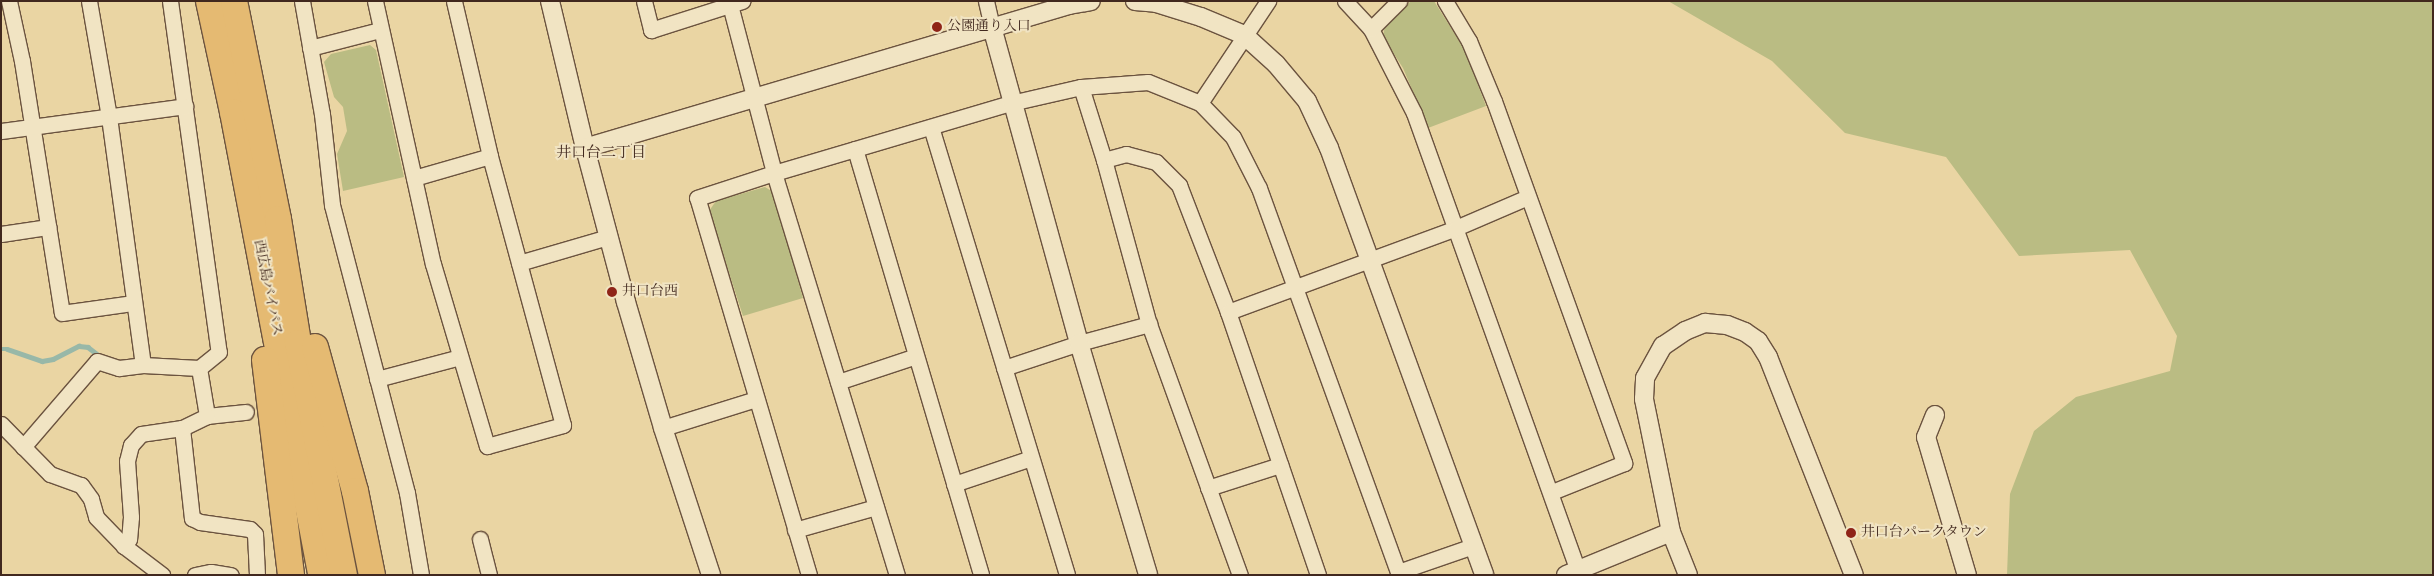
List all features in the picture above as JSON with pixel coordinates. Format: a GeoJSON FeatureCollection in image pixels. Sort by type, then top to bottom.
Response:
{"type":"FeatureCollection","features":[{"type":"Feature","properties":{"kind":"highway","name":"西広島バイパス"},"geometry":{"type":"LineString","coordinates":[[209,1],[253,212],[322,575]]}},
{"type":"Feature","properties":{"kind":"highway","name":"西広島バイパス"},"geometry":{"type":"LineString","coordinates":[[234,1],[278,219],[298,343],[344,575]]}},
{"type":"Feature","properties":{"kind":"highway"},"geometry":{"type":"LineString","coordinates":[[253,212],[268,388],[291,575]]}},
{"type":"Feature","properties":{"kind":"highway"},"geometry":{"type":"LineString","coordinates":[[278,219],[355,491],[372,575]]}},
{"type":"Feature","properties":{"kind":"street"},"geometry":{"type":"LineString","coordinates":[[9,1],[32,127],[62,313],[133,303]]}},
{"type":"Feature","properties":{"kind":"street"},"geometry":{"type":"LineString","coordinates":[[89,1],[109,117],[143,365]]}},
{"type":"Feature","properties":{"kind":"street"},"geometry":{"type":"LineString","coordinates":[[23,447],[97,361],[120,368],[143,365],[199,368],[219,352],[170,1]]}},
{"type":"Feature","properties":{"kind":"street"},"geometry":{"type":"LineString","coordinates":[[302,1],[322,114],[332,205],[407,493],[421,575]]}},
{"type":"Feature","properties":{"kind":"street"},"geometry":{"type":"LineString","coordinates":[[375,1],[433,264],[486,446],[563,426],[490,156],[454,1]]}},
{"type":"Feature","properties":{"kind":"street"},"geometry":{"type":"LineString","coordinates":[[550,1],[584,148],[608,237],[663,428],[711,575]]}},
{"type":"Feature","properties":{"kind":"street"},"geometry":{"type":"LineString","coordinates":[[644,1],[651,30],[734,2],[753,97],[774,173],[897,575]]}},
{"type":"Feature","properties":{"kind":"street"},"geometry":{"type":"LineString","coordinates":[[986,1],[1011,103],[1079,344],[1148,575]]}},
{"type":"Feature","properties":{"kind":"street"},"geometry":{"type":"LineString","coordinates":[[584,148],[1069,4],[1091,1]]}},
{"type":"Feature","properties":{"kind":"street"},"geometry":{"type":"LineString","coordinates":[[1135,1],[1156,4],[1201,17],[1244,35],[1276,64],[1307,101],[1329,148],[1484,575]]}},
{"type":"Feature","properties":{"kind":"street"},"geometry":{"type":"LineString","coordinates":[[1200,103],[1268,1]]}},
{"type":"Feature","properties":{"kind":"street"},"geometry":{"type":"LineString","coordinates":[[1345,1],[1371,28],[1414,113],[1552,492],[1572,572],[1671,532]]}},
{"type":"Feature","properties":{"kind":"street"},"geometry":{"type":"LineString","coordinates":[[1371,28],[1399,1]]}},
{"type":"Feature","properties":{"kind":"street"},"geometry":{"type":"LineString","coordinates":[[1445,1],[1469,41],[1494,101],[1624,463],[1552,492]]}},
{"type":"Feature","properties":{"kind":"street"},"geometry":{"type":"LineString","coordinates":[[310,48],[380,30]]}},
{"type":"Feature","properties":{"kind":"street"},"geometry":{"type":"LineString","coordinates":[[809,575],[697,198],[774,173],[1011,103],[1081,87],[1148,82],[1200,103],[1233,137],[1259,188],[1398,572],[1473,546]]}},
{"type":"Feature","properties":{"kind":"street"},"geometry":{"type":"LineString","coordinates":[[1081,87],[1104,160],[1149,324],[1240,575]]}},
{"type":"Feature","properties":{"kind":"street"},"geometry":{"type":"LineString","coordinates":[[1,131],[185,106]]}},
{"type":"Feature","properties":{"kind":"street"},"geometry":{"type":"LineString","coordinates":[[931,127],[1067,575]]}},
{"type":"Feature","properties":{"kind":"street"},"geometry":{"type":"LineString","coordinates":[[855,149],[980,575]]}},
{"type":"Feature","properties":{"kind":"street"},"geometry":{"type":"LineString","coordinates":[[1104,160],[1126,154],[1156,162],[1179,185],[1228,312],[1318,575]]}},
{"type":"Feature","properties":{"kind":"street"},"geometry":{"type":"LineString","coordinates":[[414,178],[490,156]]}},
{"type":"Feature","properties":{"kind":"street"},"geometry":{"type":"LineString","coordinates":[[1228,312],[1456,228],[1528,197]]}},
{"type":"Feature","properties":{"kind":"street"},"geometry":{"type":"LineString","coordinates":[[1,234],[48,227]]}},
{"type":"Feature","properties":{"kind":"street"},"geometry":{"type":"LineString","coordinates":[[519,263],[608,237]]}},
{"type":"Feature","properties":{"kind":"street"},"geometry":{"type":"LineString","coordinates":[[1688,575],[1671,532],[1644,399],[1645,378],[1663,346],[1685,331],[1705,323],[1727,325],[1758,341],[1768,357],[1854,575]]}},
{"type":"Feature","properties":{"kind":"street"},"geometry":{"type":"LineString","coordinates":[[1004,368],[1149,324]]}},
{"type":"Feature","properties":{"kind":"street"},"geometry":{"type":"LineString","coordinates":[[838,382],[916,356]]}},
{"type":"Feature","properties":{"kind":"street"},"geometry":{"type":"LineString","coordinates":[[377,379],[460,357]]}},
{"type":"Feature","properties":{"kind":"street"},"geometry":{"type":"LineString","coordinates":[[199,368],[206,416]]}},
{"type":"Feature","properties":{"kind":"street"},"geometry":{"type":"LineString","coordinates":[[663,428],[756,399]]}},
{"type":"Feature","properties":{"kind":"street"},"geometry":{"type":"LineString","coordinates":[[124,546],[129,539],[131,517],[127,461],[131,445],[141,434],[182,428],[206,416],[246,412]]}},
{"type":"Feature","properties":{"kind":"street"},"geometry":{"type":"LineString","coordinates":[[1935,415],[1926,437],[1967,575]]}},
{"type":"Feature","properties":{"kind":"street"},"geometry":{"type":"LineString","coordinates":[[1,424],[54,477],[73,481],[81,485],[91,499],[94,513],[124,546],[162,575]]}},
{"type":"Feature","properties":{"kind":"street"},"geometry":{"type":"LineString","coordinates":[[182,428],[192,518],[200,522],[250,528],[255,534],[257,575]]}},
{"type":"Feature","properties":{"kind":"street"},"geometry":{"type":"LineString","coordinates":[[954,484],[1031,458]]}},
{"type":"Feature","properties":{"kind":"street"},"geometry":{"type":"LineString","coordinates":[[1208,488],[1280,465]]}},
{"type":"Feature","properties":{"kind":"street"},"geometry":{"type":"LineString","coordinates":[[796,530],[876,507]]}},
{"type":"Feature","properties":{"kind":"street"},"geometry":{"type":"LineString","coordinates":[[480,538],[489,575]]}},
{"type":"Feature","properties":{"kind":"street"},"geometry":{"type":"LineString","coordinates":[[196,575],[210,572],[232,575]]}},
{"type":"Feature","properties":{"kind":"green space"},"geometry":{"type":"Polygon","coordinates":[[[1411,1],[1434,1],[1465,50],[1486,106],[1428,128],[1403,68],[1383,37],[1385,25],[1411,1]]]}},
{"type":"Feature","properties":{"kind":"green space"},"geometry":{"type":"Polygon","coordinates":[[[1668,1],[2433,1],[2433,575],[2007,575],[2010,494],[2034,431],[2076,397],[2170,371],[2177,336],[2130,250],[2019,256],[1946,157],[1845,133],[1772,61],[1668,1]]]}},
{"type":"Feature","properties":{"kind":"green space"},"geometry":{"type":"Polygon","coordinates":[[[370,45],[376,50],[404,177],[343,191],[337,154],[347,131],[343,107],[334,97],[324,62],[331,54],[370,45]]]}},
{"type":"Feature","properties":{"kind":"green space"},"geometry":{"type":"Polygon","coordinates":[[[765,187],[773,192],[803,298],[743,316],[709,211],[716,201],[765,187]]]}},
{"type":"Feature","properties":{"kind":"waterway"},"geometry":{"type":"LineString","coordinates":[[1,349],[7,349],[42,361],[53,359],[79,346],[88,347],[97,354]]}},
{"type":"Feature","properties":{"kind":"place","name":"公園通り入口"},"geometry":{"type":"Point","coordinates":[937,27]}},
{"type":"Feature","properties":{"kind":"place","name":"井口台西"},"geometry":{"type":"Point","coordinates":[612,292]}},
{"type":"Feature","properties":{"kind":"place","name":"井口台パークタウン"},"geometry":{"type":"Point","coordinates":[1851,533]}},
{"type":"Feature","properties":{"kind":"district","name":"井口台二丁目"},"geometry":{"type":"Point","coordinates":[601,154]}}]}
